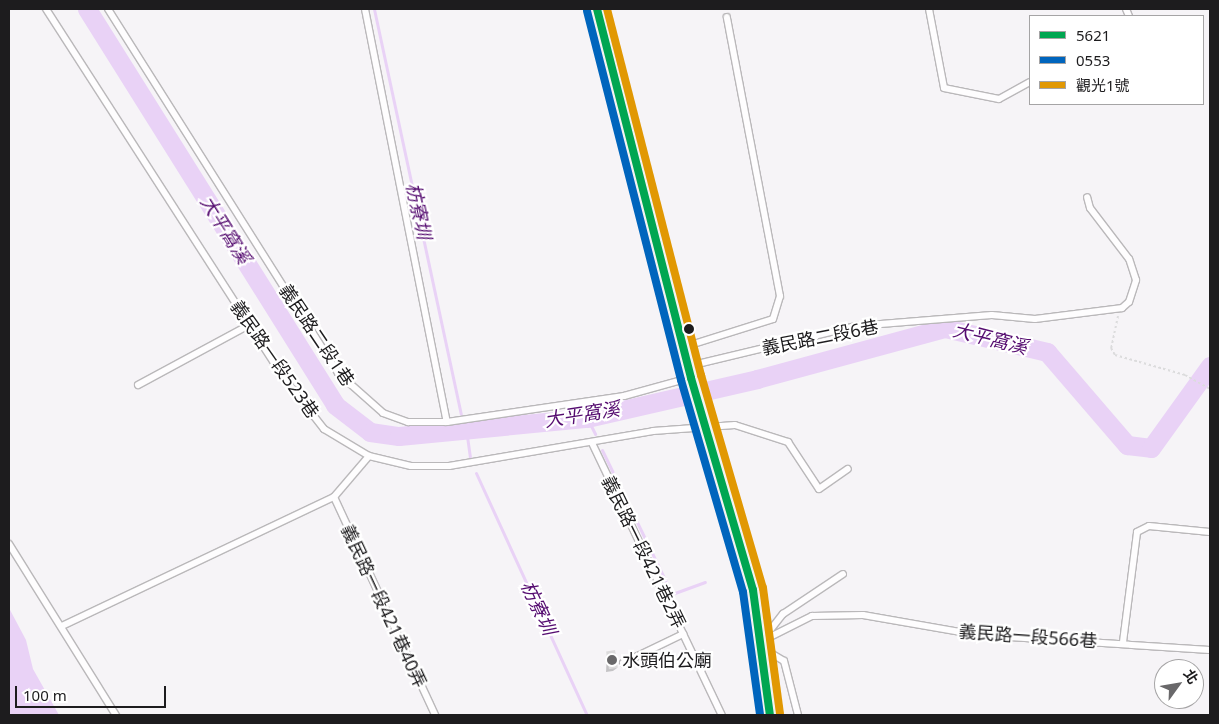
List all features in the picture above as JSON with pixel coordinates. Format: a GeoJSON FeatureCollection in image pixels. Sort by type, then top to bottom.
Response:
{"type":"FeatureCollection","features":[{"type":"Feature","properties":{"kind":"street"},"geometry":{"type":"LineString","coordinates":[[597,9],[689,372],[753,590],[763,645],[770,715]]}},
{"type":"Feature","properties":{"kind":"lane","name":"義民路一段523巷"},"geometry":{"type":"LineString","coordinates":[[46,9],[249,325],[324,429],[368,456],[411,466],[450,466],[653,431],[705,429],[735,425],[788,442],[819,489],[848,469]]}},
{"type":"Feature","properties":{"kind":"lane","name":"義民路二段1巷"},"geometry":{"type":"LineString","coordinates":[[108,9],[338,373],[383,413],[408,422],[448,422],[624,396],[689,372]]}},
{"type":"Feature","properties":{"kind":"lane"},"geometry":{"type":"LineString","coordinates":[[365,9],[448,422]]}},
{"type":"Feature","properties":{"kind":"lane"},"geometry":{"type":"LineString","coordinates":[[929,9],[944,88],[999,99],[1029,83]]}},
{"type":"Feature","properties":{"kind":"lane"},"geometry":{"type":"LineString","coordinates":[[683,348],[774,318],[780,296],[727,16]]}},
{"type":"Feature","properties":{"kind":"lane"},"geometry":{"type":"LineString","coordinates":[[1087,197],[1090,208],[1129,259],[1136,280],[1129,302],[1116,309]]}},
{"type":"Feature","properties":{"kind":"lane","name":"義民路二段6巷"},"geometry":{"type":"LineString","coordinates":[[689,372],[856,326],[992,315],[1035,320],[1116,309]]}},
{"type":"Feature","properties":{"kind":"lane"},"geometry":{"type":"LineString","coordinates":[[138,385],[249,325]]}},
{"type":"Feature","properties":{"kind":"lane","name":"義民路一段421巷2弄"},"geometry":{"type":"LineString","coordinates":[[592,443],[722,715]]}},
{"type":"Feature","properties":{"kind":"lane"},"geometry":{"type":"LineString","coordinates":[[62,626],[334,497],[368,456]]}},
{"type":"Feature","properties":{"kind":"lane","name":"義民路一段421巷40弄"},"geometry":{"type":"LineString","coordinates":[[334,497],[435,715]]}},
{"type":"Feature","properties":{"kind":"lane"},"geometry":{"type":"LineString","coordinates":[[1123,642],[1136,532],[1149,526],[1210,532]]}},
{"type":"Feature","properties":{"kind":"lane"},"geometry":{"type":"LineString","coordinates":[[9,544],[116,715]]}},
{"type":"Feature","properties":{"kind":"lane"},"geometry":{"type":"LineString","coordinates":[[798,715],[784,661],[763,645],[784,614],[843,574]]}},
{"type":"Feature","properties":{"kind":"lane","name":"義民路一段566巷"},"geometry":{"type":"LineString","coordinates":[[763,645],[812,616],[863,615],[978,635],[1123,642],[1210,650]]}},
{"type":"Feature","properties":{"kind":"lane"},"geometry":{"type":"LineString","coordinates":[[623,663],[683,634]]}},
{"type":"Feature","properties":{"kind":"path"},"geometry":{"type":"LineString","coordinates":[[1116,309],[1118,316],[1111,348],[1115,355],[1186,375],[1210,389]]}},
{"type":"Feature","properties":{"kind":"shaded area"},"geometry":{"type":"Polygon","coordinates":[[[9,608],[26,640],[33,669],[59,715],[9,715],[9,608]]]}},
{"type":"Feature","properties":{"kind":"building","name":"水頭伯公廟"},"geometry":{"type":"Polygon","coordinates":[[[615,650],[618,668],[609,669],[606,651],[615,650]]]}},
{"type":"Feature","properties":{"kind":"waterway","name":"大平窩溪"},"geometry":{"type":"LineString","coordinates":[[87,9],[335,405],[370,432],[399,436],[587,418],[757,379],[945,328],[1047,352],[1127,445],[1151,448],[1210,366]]}},
{"type":"Feature","properties":{"kind":"waterway","name":"枋寮圳"},"geometry":{"type":"LineString","coordinates":[[374,9],[461,414]]}},
{"type":"Feature","properties":{"kind":"waterway"},"geometry":{"type":"LineString","coordinates":[[587,418],[595,434]]}},
{"type":"Feature","properties":{"kind":"waterway"},"geometry":{"type":"LineString","coordinates":[[466,429],[470,457]]}},
{"type":"Feature","properties":{"kind":"waterway"},"geometry":{"type":"LineString","coordinates":[[602,450],[672,594],[705,582]]}},
{"type":"Feature","properties":{"kind":"waterway","name":"枋寮圳"},"geometry":{"type":"LineString","coordinates":[[476,473],[587,715]]}},
{"type":"Feature","properties":{"kind":"transit line","name":"5621"},"geometry":{"type":"LineString","coordinates":[[597,9],[691,378],[753,590],[770,715]]}},
{"type":"Feature","properties":{"kind":"transit line","name":"觀光1號"},"geometry":{"type":"LineString","coordinates":[[607,9],[701,375],[763,588],[780,714]]}},
{"type":"Feature","properties":{"kind":"transit line","name":"0553"},"geometry":{"type":"LineString","coordinates":[[587,11],[681,380],[743,592],[760,715]]}},
{"type":"Feature","properties":{"kind":"place","name":"水頭伯公廟"},"geometry":{"type":"Point","coordinates":[612,660]}}]}
